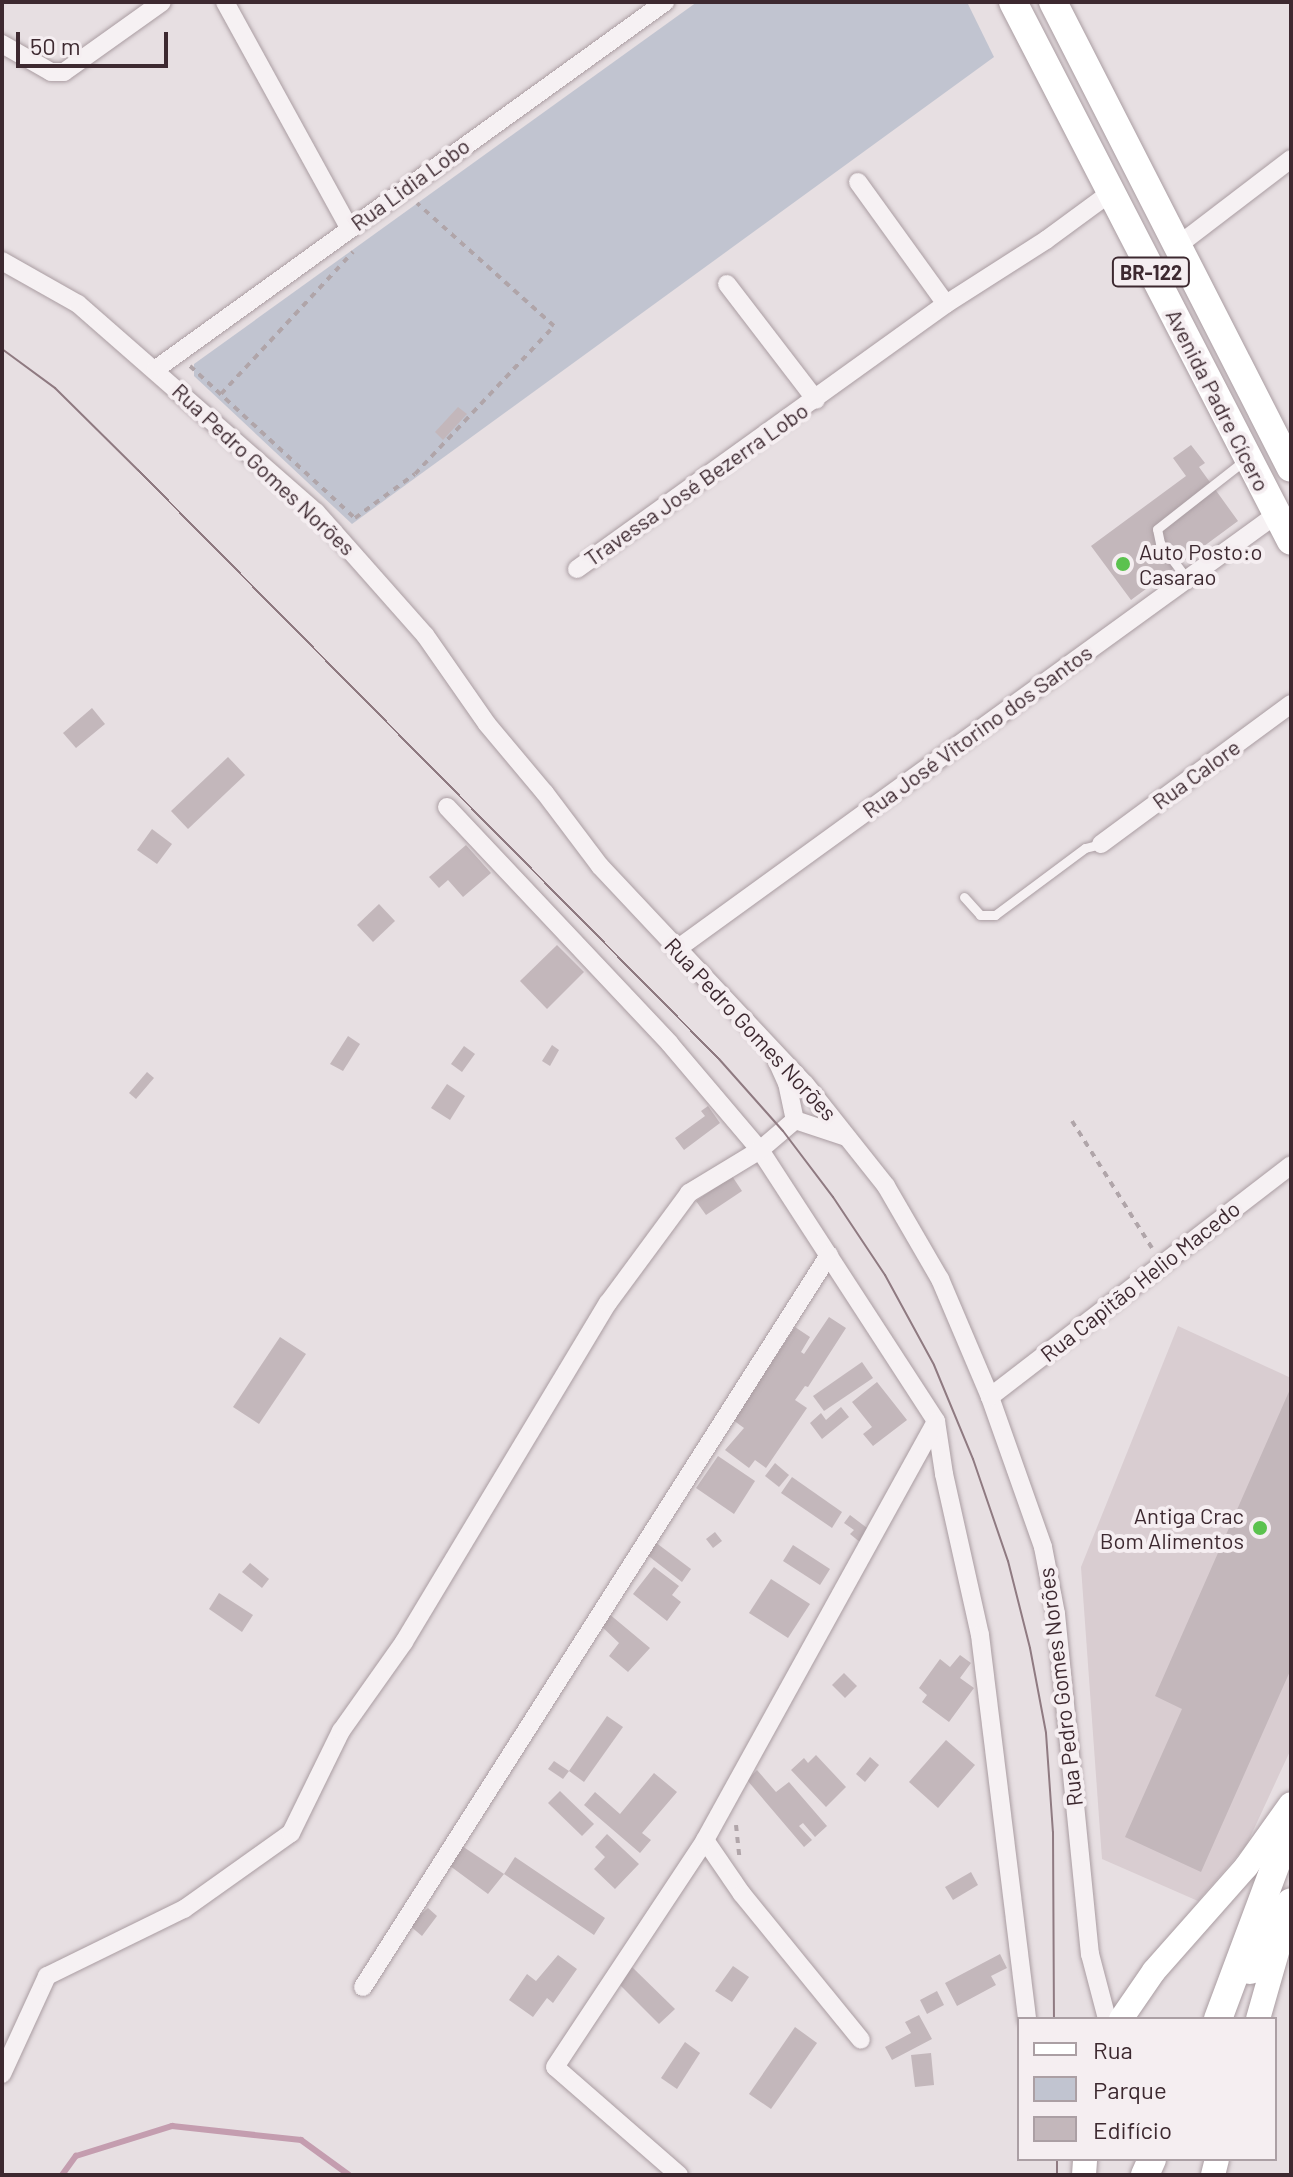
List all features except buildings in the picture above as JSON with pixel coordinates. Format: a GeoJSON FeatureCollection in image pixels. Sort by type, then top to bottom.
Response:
{"type":"FeatureCollection","features":[{"type":"Feature","properties":{"kind":"highway","name":"Avenida Padre Cícero"},"geometry":{"type":"LineString","coordinates":[[1013,2],[1291,541]]}},
{"type":"Feature","properties":{"kind":"highway","name":"Avenida Padre Cícero"},"geometry":{"type":"LineString","coordinates":[[1053,2],[1291,468]]}},
{"type":"Feature","properties":{"kind":"highway"},"geometry":{"type":"LineString","coordinates":[[1220,2017],[1291,1824]]}},
{"type":"Feature","properties":{"kind":"highway"},"geometry":{"type":"LineString","coordinates":[[1220,2017],[1291,1903]]}},
{"type":"Feature","properties":{"kind":"main road"},"geometry":{"type":"LineString","coordinates":[[1122,2017],[1154,1971],[1246,1867],[1291,1804]]}},
{"type":"Feature","properties":{"kind":"main road"},"geometry":{"type":"LineString","coordinates":[[1259,2017],[1291,1903]]}},
{"type":"Feature","properties":{"kind":"street"},"geometry":{"type":"LineString","coordinates":[[225,2],[349,228]]}},
{"type":"Feature","properties":{"kind":"street","name":"Rua Lidia Lobo"},"geometry":{"type":"LineString","coordinates":[[156,369],[665,2]]}},
{"type":"Feature","properties":{"kind":"street"},"geometry":{"type":"LineString","coordinates":[[2,44],[51,72],[64,72],[155,4]]}},
{"type":"Feature","properties":{"kind":"street"},"geometry":{"type":"LineString","coordinates":[[1176,247],[1291,159]]}},
{"type":"Feature","properties":{"kind":"street"},"geometry":{"type":"LineString","coordinates":[[858,182],[946,304]]}},
{"type":"Feature","properties":{"kind":"street","name":"Travessa José Bezerra Lobo"},"geometry":{"type":"LineString","coordinates":[[577,569],[946,304],[1046,240],[1110,193]]}},
{"type":"Feature","properties":{"kind":"street","name":"Rua Pedro Gomes Norões"},"geometry":{"type":"LineString","coordinates":[[2,261],[78,304],[266,465],[360,559],[425,635],[487,724],[545,793],[600,866],[852,1139],[886,1186],[933,1267],[990,1397],[1043,1547],[1056,1614],[1090,1954],[1106,2017]]}},
{"type":"Feature","properties":{"kind":"street","name":"Travessa José Bezerra Lobo"},"geometry":{"type":"LineString","coordinates":[[727,284],[816,400]]}},
{"type":"Feature","properties":{"kind":"street","name":"Rua José Vitorino dos Santos"},"geometry":{"type":"LineString","coordinates":[[677,949],[1277,514]]}},
{"type":"Feature","properties":{"kind":"street","name":"Rua Calore"},"geometry":{"type":"LineString","coordinates":[[1101,844],[1291,704]]}},
{"type":"Feature","properties":{"kind":"street"},"geometry":{"type":"LineString","coordinates":[[447,807],[670,1044],[760,1150],[936,1421],[944,1474],[980,1635],[1027,2017]]}},
{"type":"Feature","properties":{"kind":"street"},"geometry":{"type":"LineString","coordinates":[[773,1052],[787,1083],[795,1120]]}},
{"type":"Feature","properties":{"kind":"street"},"geometry":{"type":"LineString","coordinates":[[2,2074],[47,1976],[184,1909],[291,1833],[341,1731],[404,1642],[608,1303],[689,1193],[760,1150],[795,1120]]}},
{"type":"Feature","properties":{"kind":"street"},"geometry":{"type":"LineString","coordinates":[[795,1120],[821,1126],[852,1139]]}},
{"type":"Feature","properties":{"kind":"street","name":"Rua Capitão Helio Macedo"},"geometry":{"type":"LineString","coordinates":[[990,1397],[1291,1165]]}},
{"type":"Feature","properties":{"kind":"street"},"geometry":{"type":"LineString","coordinates":[[363,1987],[829,1255]]}},
{"type":"Feature","properties":{"kind":"street"},"geometry":{"type":"LineString","coordinates":[[679,2175],[555,2067],[705,1840],[936,1421]]}},
{"type":"Feature","properties":{"kind":"street"},"geometry":{"type":"LineString","coordinates":[[705,1840],[742,1894],[861,2040]]}},
{"type":"Feature","properties":{"kind":"lane"},"geometry":{"type":"LineString","coordinates":[[1187,579],[1160,543],[1157,533],[1160,523],[1248,458]]}},
{"type":"Feature","properties":{"kind":"lane"},"geometry":{"type":"LineString","coordinates":[[964,897],[980,915],[995,915],[1085,848],[1101,844]]}},
{"type":"Feature","properties":{"kind":"path"},"geometry":{"type":"LineString","coordinates":[[177,354],[355,518],[415,474],[554,326],[419,202],[407,210]]}},
{"type":"Feature","properties":{"kind":"path"},"geometry":{"type":"LineString","coordinates":[[221,394],[360,245]]}},
{"type":"Feature","properties":{"kind":"path"},"geometry":{"type":"LineString","coordinates":[[1072,1121],[1162,1264]]}},
{"type":"Feature","properties":{"kind":"path"},"geometry":{"type":"LineString","coordinates":[[736,1820],[742,1894]]}},
{"type":"Feature","properties":{"kind":"shaded area"},"geometry":{"type":"Polygon","coordinates":[[[1178,1326],[1291,1378],[1291,1749],[1246,1846],[1198,1901],[1102,1859],[1081,1567],[1178,1326]]]}},
{"type":"Feature","properties":{"kind":"green space"},"geometry":{"type":"Polygon","coordinates":[[[697,2],[967,2],[994,57],[352,524],[194,376],[194,364],[697,2]]]}},
{"type":"Feature","properties":{"kind":"waterway"},"geometry":{"type":"LineString","coordinates":[[62,2175],[76,2156],[172,2126],[301,2140],[349,2175]]}},
{"type":"Feature","properties":{"kind":"tram line"},"geometry":{"type":"LineString","coordinates":[[2,349],[55,388],[138,470],[719,1059],[783,1131],[833,1197],[885,1275],[934,1365],[973,1459],[1008,1561],[1030,1648],[1046,1733],[1053,1832],[1054,2017]]}},
{"type":"Feature","properties":{"kind":"tram line"},"geometry":{"type":"LineString","coordinates":[[1057,2161],[1057,2175]]}},
{"type":"Feature","properties":{"kind":"place","name":"Auto Posto:o Casarao"},"geometry":{"type":"Point","coordinates":[1123,564]}},
{"type":"Feature","properties":{"kind":"place","name":"Antiga Crac Bom Alimentos"},"geometry":{"type":"Point","coordinates":[1260,1528]}}]}
